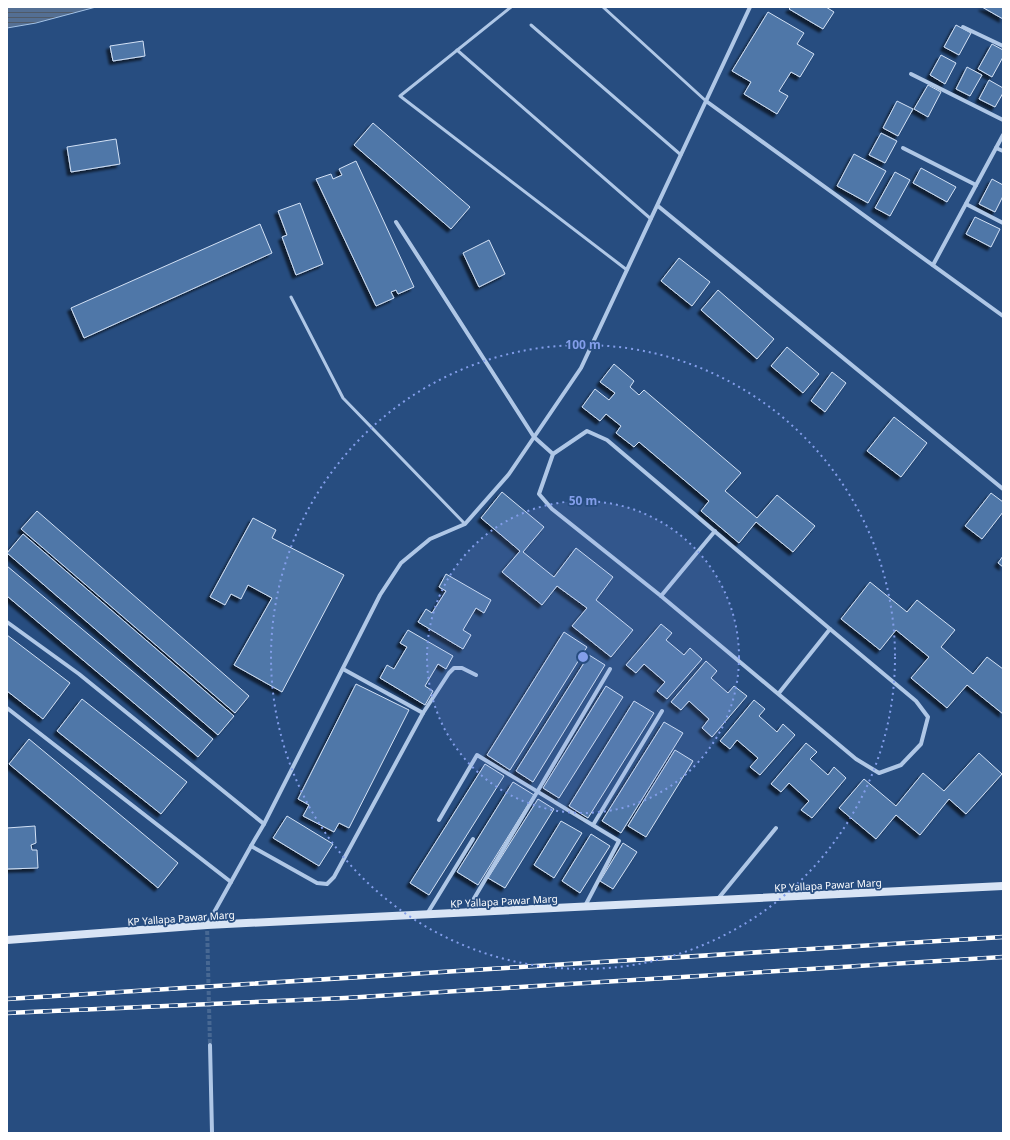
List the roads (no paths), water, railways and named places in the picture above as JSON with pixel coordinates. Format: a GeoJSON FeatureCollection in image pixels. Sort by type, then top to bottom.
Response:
{"type":"FeatureCollection","features":[{"type":"Feature","properties":{"kind":"street"},"geometry":{"type":"LineString","coordinates":[[207,926],[264,824],[380,595],[400,563],[430,539],[465,524],[509,474],[581,368],[750,7]]}},
{"type":"Feature","properties":{"kind":"street"},"geometry":{"type":"LineString","coordinates":[[963,27],[1003,46]]}},
{"type":"Feature","properties":{"kind":"street"},"geometry":{"type":"LineString","coordinates":[[911,74],[1003,120]]}},
{"type":"Feature","properties":{"kind":"street"},"geometry":{"type":"LineString","coordinates":[[706,100],[1003,316]]}},
{"type":"Feature","properties":{"kind":"street"},"geometry":{"type":"LineString","coordinates":[[933,265],[1003,135]]}},
{"type":"Feature","properties":{"kind":"street"},"geometry":{"type":"LineString","coordinates":[[903,148],[976,185]]}},
{"type":"Feature","properties":{"kind":"street"},"geometry":{"type":"LineString","coordinates":[[996,148],[1003,152]]}},
{"type":"Feature","properties":{"kind":"street"},"geometry":{"type":"LineString","coordinates":[[966,204],[1003,223]]}},
{"type":"Feature","properties":{"kind":"street"},"geometry":{"type":"LineString","coordinates":[[658,206],[1003,489]]}},
{"type":"Feature","properties":{"kind":"street"},"geometry":{"type":"LineString","coordinates":[[396,222],[534,437],[553,454]]}},
{"type":"Feature","properties":{"kind":"street"},"geometry":{"type":"LineString","coordinates":[[587,431],[607,440],[916,701],[928,717],[922,744],[901,765],[879,773],[856,759],[661,596],[552,509],[538,494],[553,454],[587,431]]}},
{"type":"Feature","properties":{"kind":"street"},"geometry":{"type":"LineString","coordinates":[[661,596],[716,531]]}},
{"type":"Feature","properties":{"kind":"street"},"geometry":{"type":"LineString","coordinates":[[7,622],[79,674],[264,824]]}},
{"type":"Feature","properties":{"kind":"street"},"geometry":{"type":"LineString","coordinates":[[779,694],[830,629]]}},
{"type":"Feature","properties":{"kind":"street"},"geometry":{"type":"LineString","coordinates":[[251,846],[317,883],[327,884],[334,878],[423,713],[449,673],[454,668],[462,668],[476,675]]}},
{"type":"Feature","properties":{"kind":"street"},"geometry":{"type":"LineString","coordinates":[[343,669],[423,713]]}},
{"type":"Feature","properties":{"kind":"street"},"geometry":{"type":"LineString","coordinates":[[466,912],[610,669]]}},
{"type":"Feature","properties":{"kind":"street"},"geometry":{"type":"LineString","coordinates":[[7,708],[231,882]]}},
{"type":"Feature","properties":{"kind":"street"},"geometry":{"type":"LineString","coordinates":[[593,825],[662,711]]}},
{"type":"Feature","properties":{"kind":"street"},"geometry":{"type":"LineString","coordinates":[[439,820],[477,756],[593,825],[619,841],[584,907]]}},
{"type":"Feature","properties":{"kind":"street"},"geometry":{"type":"LineString","coordinates":[[717,900],[776,828]]}},
{"type":"Feature","properties":{"kind":"street"},"geometry":{"type":"LineString","coordinates":[[426,914],[473,839]]}},
{"type":"Feature","properties":{"kind":"street","name":"KP Yallapa Pawar Marg"},"geometry":{"type":"LineString","coordinates":[[7,940],[207,926],[426,914],[1003,886]]}},
{"type":"Feature","properties":{"kind":"street"},"geometry":{"type":"LineString","coordinates":[[210,1045],[212,1133]]}},
{"type":"Feature","properties":{"kind":"lane"},"geometry":{"type":"LineString","coordinates":[[510,7],[400,96],[628,270]]}},
{"type":"Feature","properties":{"kind":"lane"},"geometry":{"type":"LineString","coordinates":[[603,7],[706,100]]}},
{"type":"Feature","properties":{"kind":"lane"},"geometry":{"type":"LineString","coordinates":[[531,25],[681,155]]}},
{"type":"Feature","properties":{"kind":"lane"},"geometry":{"type":"LineString","coordinates":[[457,50],[652,219]]}},
{"type":"Feature","properties":{"kind":"lane"},"geometry":{"type":"LineString","coordinates":[[291,297],[343,398],[465,524]]}},
{"type":"Feature","properties":{"kind":"water"},"geometry":{"type":"Polygon","coordinates":[[[7,7],[96,7],[36,23],[7,28],[7,7]]]}},
{"type":"Feature","properties":{"kind":"tunnel"},"geometry":{"type":"LineString","coordinates":[[207,925],[210,1045]]}},
{"type":"Feature","properties":{"kind":"railway"},"geometry":{"type":"LineString","coordinates":[[7,999],[1003,937]]}},
{"type":"Feature","properties":{"kind":"railway"},"geometry":{"type":"LineString","coordinates":[[7,1013],[345,998],[1003,957]]}}]}
